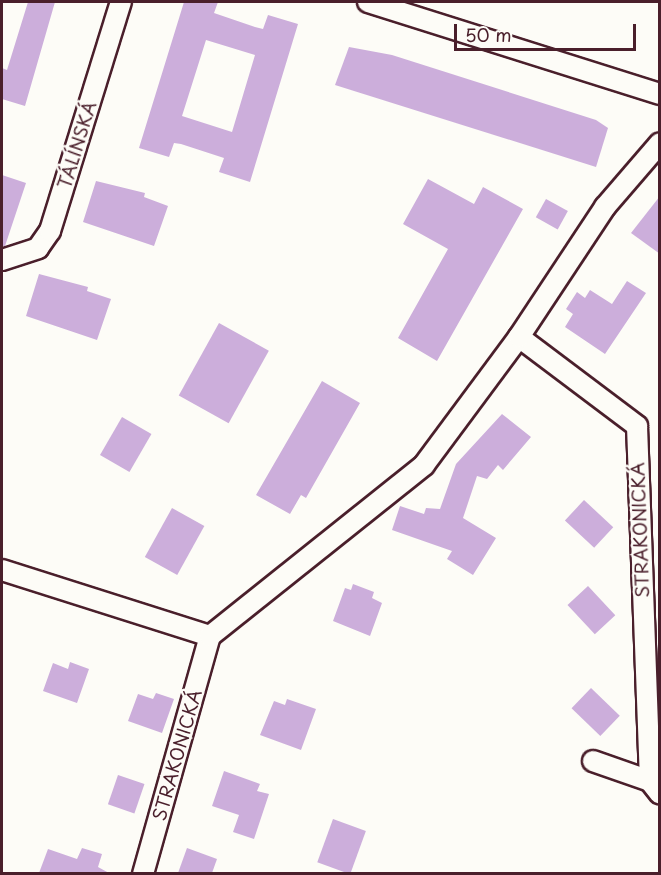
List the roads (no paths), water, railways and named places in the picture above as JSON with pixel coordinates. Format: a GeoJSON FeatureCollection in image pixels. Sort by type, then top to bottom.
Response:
{"type":"FeatureCollection","features":[{"type":"Feature","properties":{"kind":"street","name":"TÁLÍNSKÁ"},"geometry":{"type":"LineString","coordinates":[[2,260],[38,248],[50,231],[121,2]]}},
{"type":"Feature","properties":{"kind":"street"},"geometry":{"type":"LineString","coordinates":[[368,2],[660,94]]}},
{"type":"Feature","properties":{"kind":"street"},"geometry":{"type":"LineString","coordinates":[[2,570],[210,636],[424,465],[519,337],[605,207],[660,143]]}},
{"type":"Feature","properties":{"kind":"street","name":"STRAKONICKÁ"},"geometry":{"type":"LineString","coordinates":[[519,337],[636,426],[655,788],[593,761]]}},
{"type":"Feature","properties":{"kind":"street","name":"STRAKONICKÁ"},"geometry":{"type":"LineString","coordinates":[[143,873],[210,636]]}}]}
